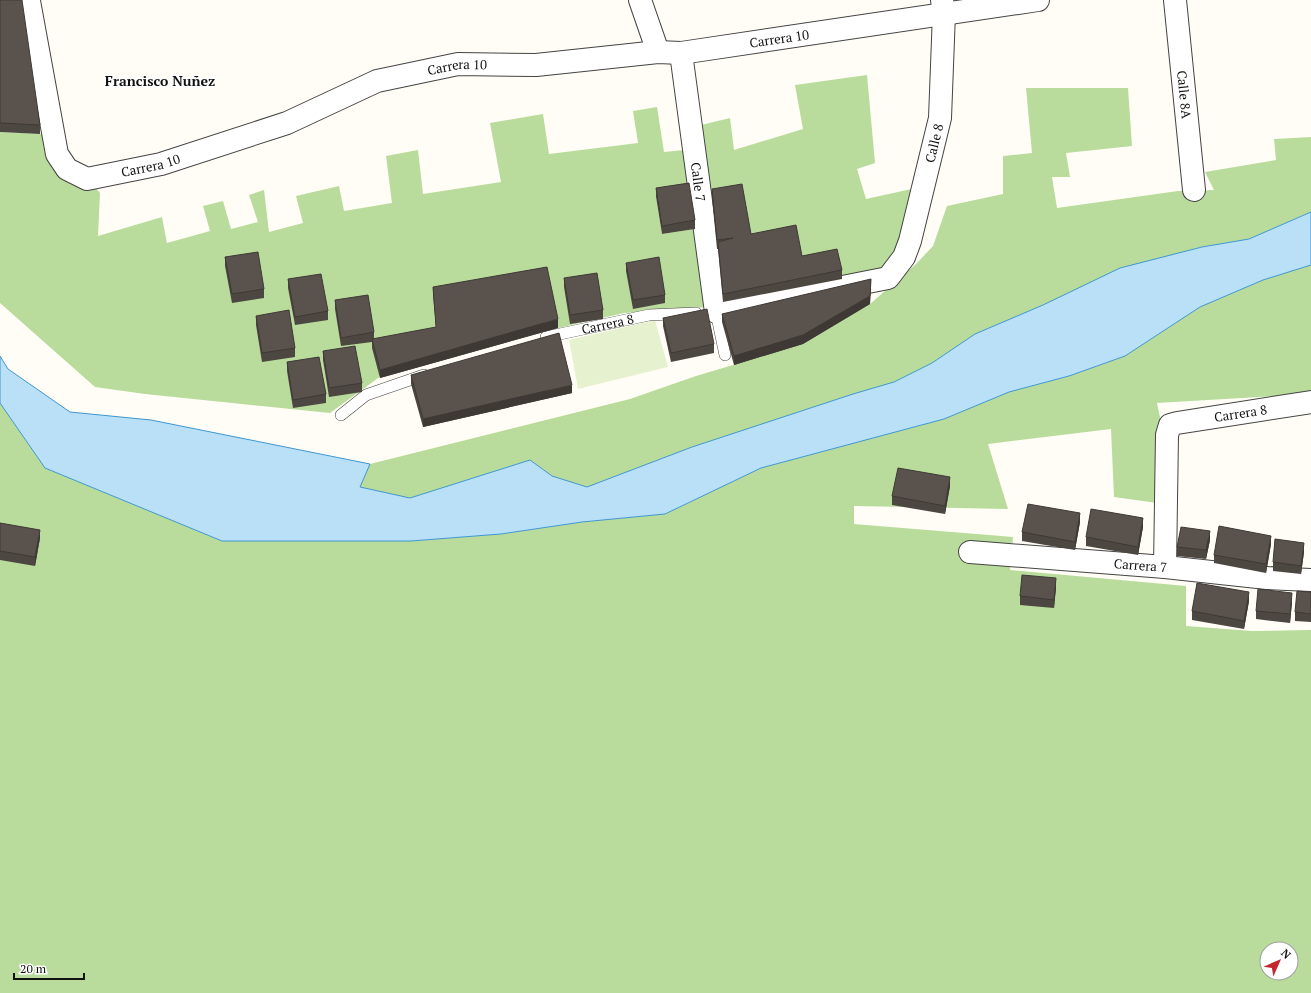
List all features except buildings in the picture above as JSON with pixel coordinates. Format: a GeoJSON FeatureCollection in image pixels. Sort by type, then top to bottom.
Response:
{"type":"FeatureCollection","features":[{"type":"Feature","properties":{"kind":"street","name":"Carrera 10"},"geometry":{"type":"LineString","coordinates":[[26,0],[57,154],[67,169],[87,179],[161,164],[287,123],[377,81],[458,64],[536,65],[658,52],[681,52],[943,6],[1038,0]]}},
{"type":"Feature","properties":{"kind":"street"},"geometry":{"type":"LineString","coordinates":[[640,0],[658,52]]}},
{"type":"Feature","properties":{"kind":"street","name":"Calle 8A"},"geometry":{"type":"LineString","coordinates":[[1175,0],[1194,190]]}},
{"type":"Feature","properties":{"kind":"street","name":"Calle 8"},"geometry":{"type":"LineString","coordinates":[[888,278],[904,257],[910,241],[940,118],[943,6]]}},
{"type":"Feature","properties":{"kind":"street","name":"Calle 7"},"geometry":{"type":"LineString","coordinates":[[681,52],[716,312]]}},
{"type":"Feature","properties":{"kind":"street","name":"Carrera 8"},"geometry":{"type":"LineString","coordinates":[[716,312],[888,278]]}},
{"type":"Feature","properties":{"kind":"street","name":"Carrera 8"},"geometry":{"type":"LineString","coordinates":[[1165,567],[1167,435],[1170,425],[1311,402]]}},
{"type":"Feature","properties":{"kind":"street","name":"Carrera 7"},"geometry":{"type":"LineString","coordinates":[[970,552],[1165,567],[1267,578],[1311,580]]}},
{"type":"Feature","properties":{"kind":"lane","name":"Carrera 8"},"geometry":{"type":"LineString","coordinates":[[535,340],[649,315],[716,312]]}},
{"type":"Feature","properties":{"kind":"lane"},"geometry":{"type":"LineString","coordinates":[[716,312],[725,355]]}},
{"type":"Feature","properties":{"kind":"lane"},"geometry":{"type":"LineString","coordinates":[[341,415],[366,394],[432,373]]}},
{"type":"Feature","properties":{"kind":"green space"},"geometry":{"type":"Polygon","coordinates":[[[867,75],[875,163],[857,169],[866,199],[916,188],[901,238],[882,273],[842,279],[802,265],[751,244],[712,198],[701,125],[730,118],[734,150],[803,129],[795,85],[867,75]]]}},
{"type":"Feature","properties":{"kind":"green space"},"geometry":{"type":"Polygon","coordinates":[[[1026,88],[1128,88],[1132,146],[1066,153],[1070,177],[1052,177],[1057,208],[1178,191],[1214,190],[1205,172],[1276,160],[1274,139],[1311,137],[1311,212],[1249,239],[1202,247],[1164,258],[1043,305],[975,334],[932,363],[894,382],[692,447],[587,487],[552,476],[530,460],[410,498],[359,487],[370,464],[630,399],[696,376],[803,344],[870,304],[916,264],[933,246],[947,206],[1003,194],[1003,156],[1032,153],[1026,88]]]}},
{"type":"Feature","properties":{"kind":"green space"},"geometry":{"type":"Polygon","coordinates":[[[657,107],[664,152],[684,150],[689,192],[656,197],[662,234],[695,229],[709,307],[624,313],[558,328],[547,276],[433,295],[436,336],[330,413],[145,394],[95,387],[0,303],[0,132],[43,134],[85,175],[100,193],[98,236],[162,217],[167,243],[210,231],[203,206],[223,201],[231,229],[258,222],[249,195],[264,190],[269,232],[303,223],[296,196],[339,186],[344,211],[392,203],[386,156],[418,150],[423,194],[501,182],[490,123],[543,114],[549,154],[638,143],[633,111],[657,107]]]}},
{"type":"Feature","properties":{"kind":"green space"},"geometry":{"type":"Polygon","coordinates":[[[1311,265],[1311,394],[1157,403],[1162,427],[1157,503],[1114,497],[1111,429],[988,444],[1008,509],[854,506],[854,524],[1013,537],[1010,570],[1186,586],[1186,626],[1252,631],[1311,630],[1311,993],[0,993],[0,403],[45,468],[222,541],[411,541],[501,534],[582,522],[665,514],[761,468],[944,419],[1009,392],[1069,376],[1125,356],[1200,307],[1263,280],[1311,265]]]}},
{"type":"Feature","properties":{"kind":"green space"},"geometry":{"type":"Polygon","coordinates":[[[655,320],[668,367],[578,389],[569,340],[655,320]]]}},
{"type":"Feature","properties":{"kind":"water"},"geometry":{"type":"Polygon","coordinates":[[[1311,212],[1311,265],[1263,280],[1200,307],[1125,356],[1069,376],[1009,392],[944,419],[761,468],[665,514],[582,522],[501,534],[411,541],[222,541],[45,468],[0,403],[0,356],[8,369],[70,412],[151,420],[370,464],[360,487],[410,498],[530,460],[552,476],[587,487],[692,447],[894,382],[932,363],[975,334],[1043,305],[1120,268],[1202,247],[1249,239],[1311,212]]]}},
{"type":"Feature","properties":{"kind":"district","name":"Francisco Nuñez"},"geometry":{"type":"Point","coordinates":[160,80]}}]}
